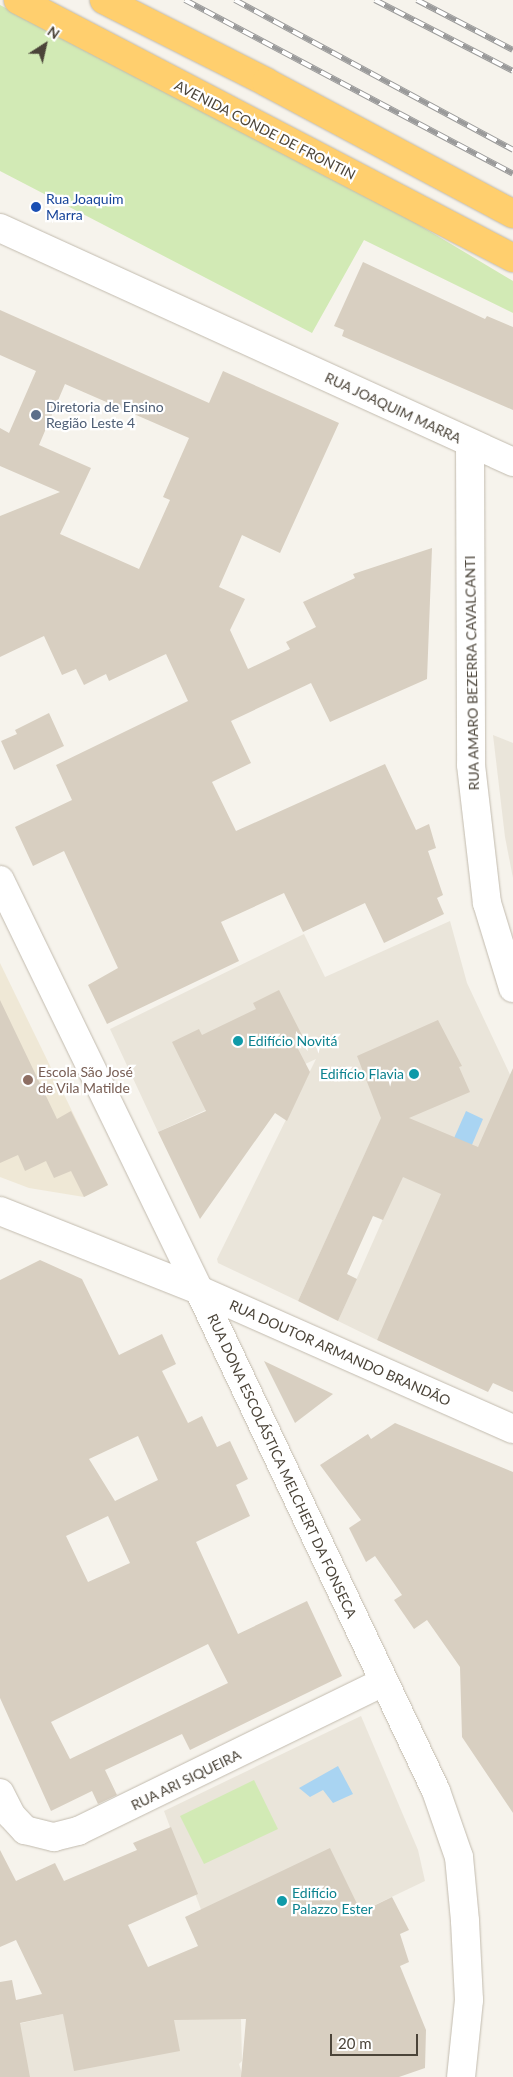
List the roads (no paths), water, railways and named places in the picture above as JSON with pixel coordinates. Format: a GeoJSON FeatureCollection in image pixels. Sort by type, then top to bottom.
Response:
{"type":"FeatureCollection","features":[{"type":"Feature","properties":{"kind":"highway","name":"AVENIDA CONDE DE FRONTIN"},"geometry":{"type":"LineString","coordinates":[[18,0],[513,258]]}},
{"type":"Feature","properties":{"kind":"highway"},"geometry":{"type":"LineString","coordinates":[[104,0],[266,82],[513,214]]}},
{"type":"Feature","properties":{"kind":"street","name":"RUA JOAQUIM MARRA"},"geometry":{"type":"LineString","coordinates":[[0,228],[513,462]]}},
{"type":"Feature","properties":{"kind":"street","name":"RUA AMARO BEZERRA CAVALCANTI"},"geometry":{"type":"LineString","coordinates":[[470,444],[471,765],[487,903],[513,988]]}},
{"type":"Feature","properties":{"kind":"street","name":"RUA DONA ESCOLÁSTICA MELCHERT DA FONSECA"},"geometry":{"type":"LineString","coordinates":[[0,880],[200,1290],[436,1791],[459,1857],[469,2000],[461,2077]]}},
{"type":"Feature","properties":{"kind":"street","name":"RUA DOUTOR ARMANDO BRANDÃO"},"geometry":{"type":"LineString","coordinates":[[0,1211],[200,1290],[513,1429]]}},
{"type":"Feature","properties":{"kind":"street","name":"RUA ARI SIQUEIRA"},"geometry":{"type":"LineString","coordinates":[[0,1793],[10,1815],[25,1830],[54,1837],[78,1831],[384,1682]]}},
{"type":"Feature","properties":{"kind":"water"},"geometry":{"type":"Polygon","coordinates":[[[466,1111],[483,1119],[465,1161],[447,1154],[466,1111]]]}},
{"type":"Feature","properties":{"kind":"water"},"geometry":{"type":"Polygon","coordinates":[[[338,1766],[353,1794],[333,1803],[323,1790],[310,1797],[299,1788],[338,1766]]]}},
{"type":"Feature","properties":{"kind":"railway"},"geometry":{"type":"LineString","coordinates":[[185,0],[513,174]]}},
{"type":"Feature","properties":{"kind":"railway"},"geometry":{"type":"LineString","coordinates":[[235,0],[513,150]]}},
{"type":"Feature","properties":{"kind":"railway"},"geometry":{"type":"LineString","coordinates":[[375,0],[513,71]]}},
{"type":"Feature","properties":{"kind":"railway"},"geometry":{"type":"LineString","coordinates":[[417,0],[513,50]]}},
{"type":"Feature","properties":{"kind":"place","name":"Rua Joaquim Marra"},"geometry":{"type":"Point","coordinates":[36,207]}},
{"type":"Feature","properties":{"kind":"place","name":"Diretoria de Ensino Região Leste 4"},"geometry":{"type":"Point","coordinates":[36,415]}},
{"type":"Feature","properties":{"kind":"place","name":"Edifício Novitá"},"geometry":{"type":"Point","coordinates":[238,1041]}},
{"type":"Feature","properties":{"kind":"place","name":"Edifício Flavia"},"geometry":{"type":"Point","coordinates":[414,1074]}},
{"type":"Feature","properties":{"kind":"place","name":"Escola São José de Vila Matilde"},"geometry":{"type":"Point","coordinates":[28,1080]}},
{"type":"Feature","properties":{"kind":"place","name":"Edifício Palazzo Ester"},"geometry":{"type":"Point","coordinates":[282,1901]}}]}
